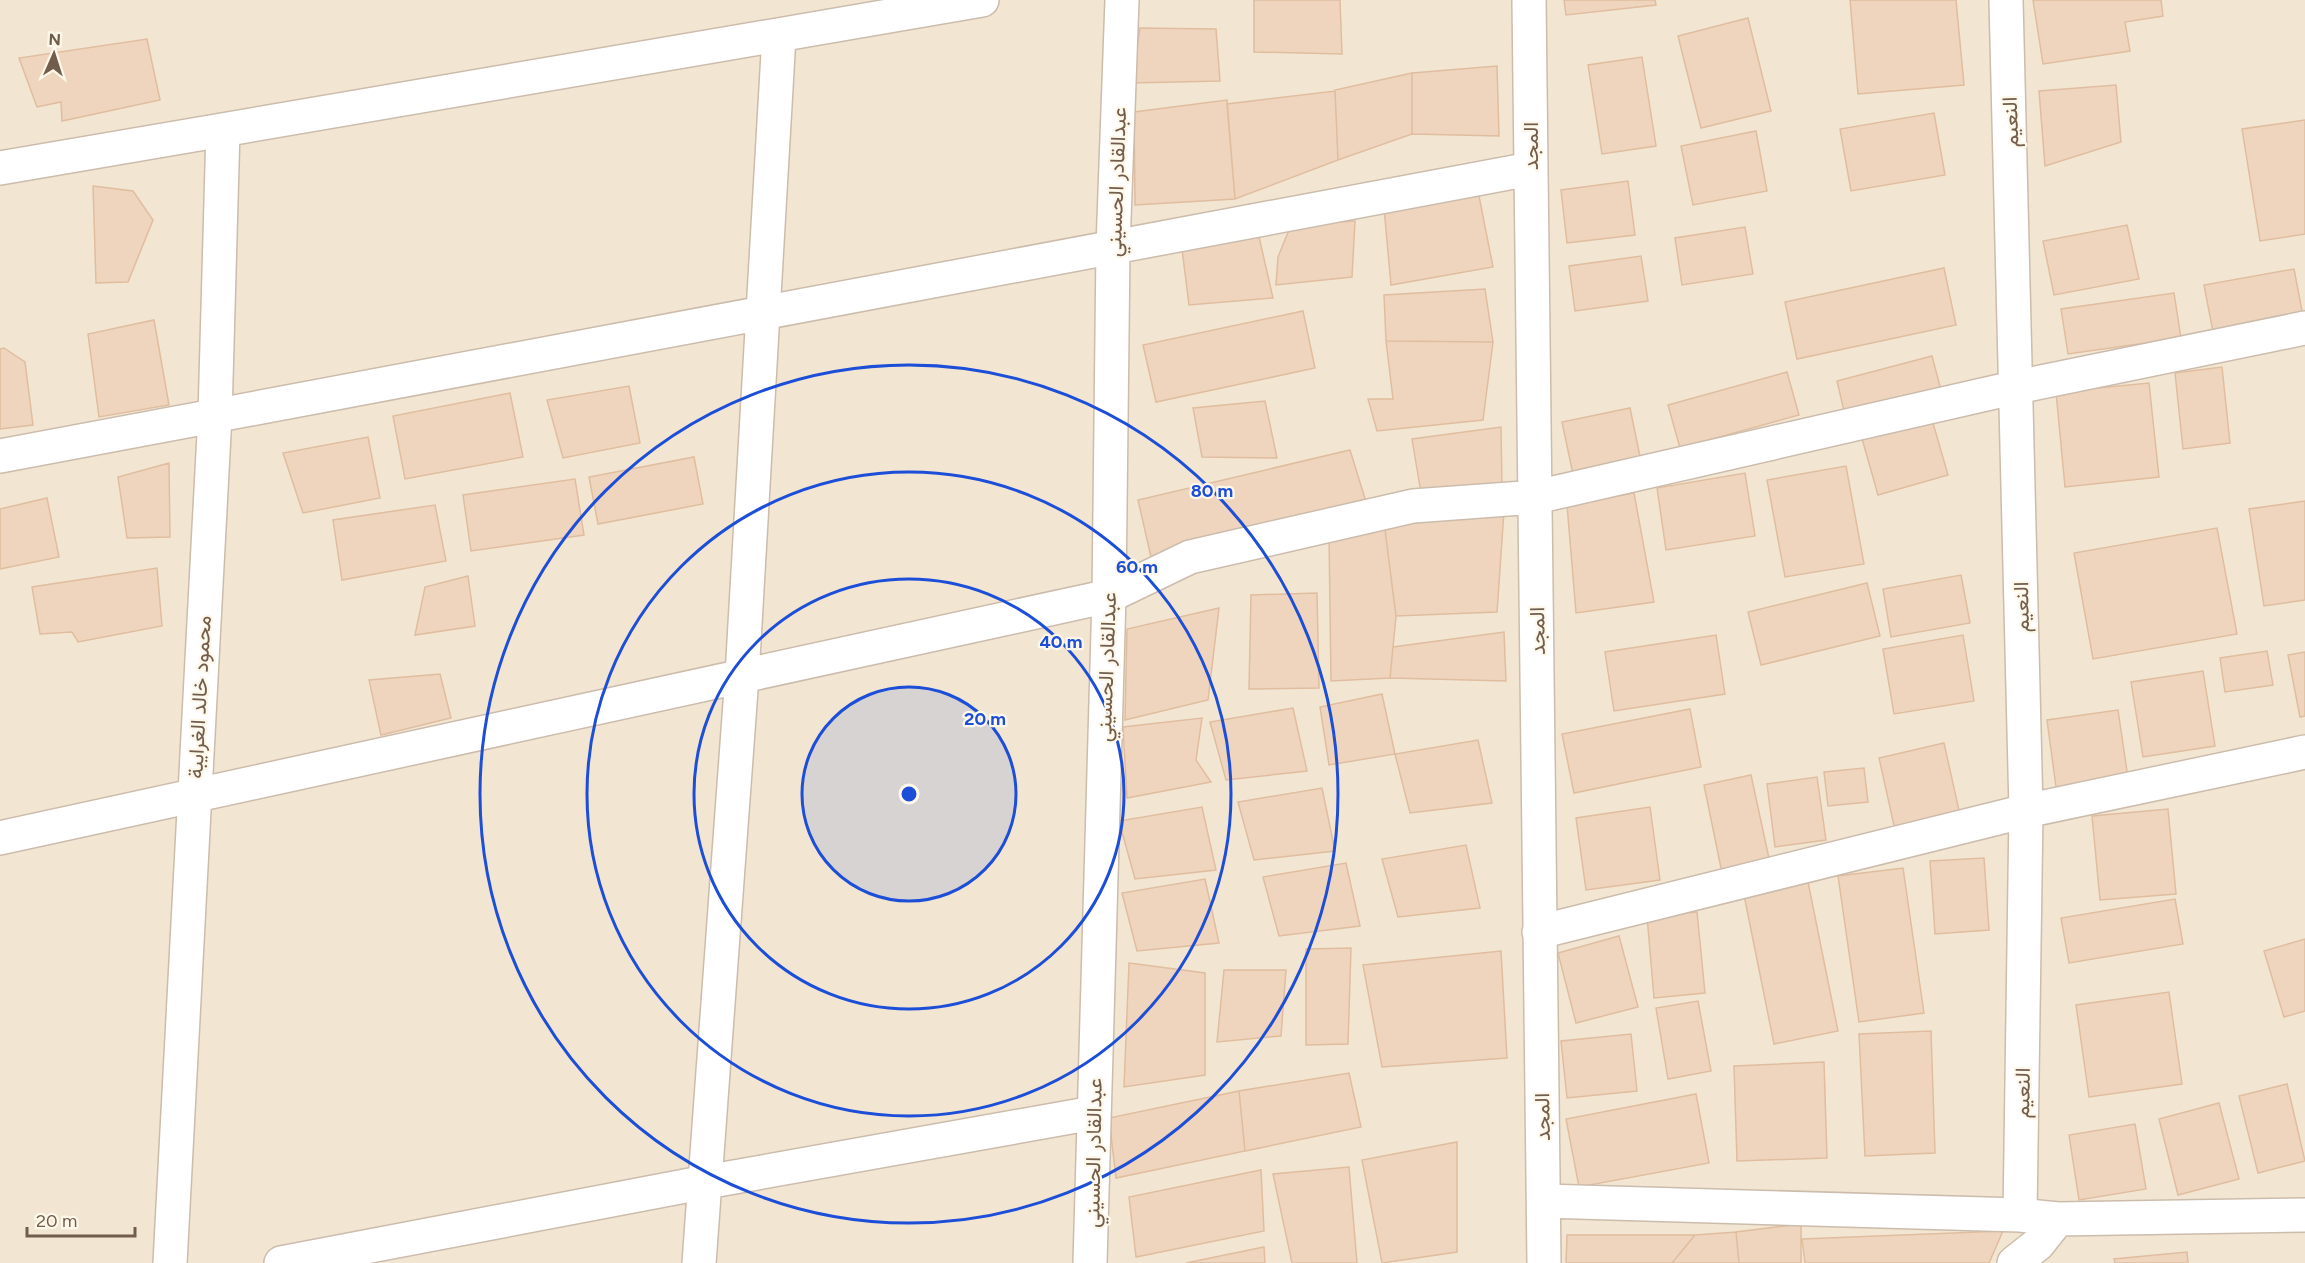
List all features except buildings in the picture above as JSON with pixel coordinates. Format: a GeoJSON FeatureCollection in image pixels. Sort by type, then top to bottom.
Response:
{"type":"FeatureCollection","features":[{"type":"Feature","properties":{"kind":"street"},"geometry":{"type":"LineString","coordinates":[[0,168],[982,0]]}},
{"type":"Feature","properties":{"kind":"street","name":"عبدالقادر الحسيني"},"geometry":{"type":"LineString","coordinates":[[1090,1263],[1109,596],[1113,247],[1122,0]]}},
{"type":"Feature","properties":{"kind":"street","name":"المجد"},"geometry":{"type":"LineString","coordinates":[[1529,0],[1544,1263]]}},
{"type":"Feature","properties":{"kind":"street","name":"النعيم"},"geometry":{"type":"LineString","coordinates":[[2006,0],[2026,811],[2020,1215]]}},
{"type":"Feature","properties":{"kind":"street"},"geometry":{"type":"LineString","coordinates":[[699,1263],[742,676],[765,311],[779,36]]}},
{"type":"Feature","properties":{"kind":"street","name":"محمود خالد الغرايبة"},"geometry":{"type":"LineString","coordinates":[[170,1263],[215,415],[222,130]]}},
{"type":"Feature","properties":{"kind":"street"},"geometry":{"type":"LineString","coordinates":[[0,456],[1530,169]]}},
{"type":"Feature","properties":{"kind":"street"},"geometry":{"type":"LineString","coordinates":[[0,838],[1109,596],[1190,557],[1413,506],[1536,497],[2017,387],[2305,328]]}},
{"type":"Feature","properties":{"kind":"street"},"geometry":{"type":"LineString","coordinates":[[1539,932],[2026,811],[2305,752]]}},
{"type":"Feature","properties":{"kind":"street"},"geometry":{"type":"LineString","coordinates":[[281,1263],[706,1182],[1093,1113]]}},
{"type":"Feature","properties":{"kind":"street"},"geometry":{"type":"LineString","coordinates":[[1544,1201],[2020,1215],[2058,1219],[2305,1215]]}},
{"type":"Feature","properties":{"kind":"street"},"geometry":{"type":"LineString","coordinates":[[2014,1263],[2038,1244],[2058,1219]]}},
{"type":"Feature","properties":{"kind":"shaded area"},"geometry":{"type":"Polygon","coordinates":[[[0,0],[2305,0],[2305,1263],[0,1263],[0,0]]]}}]}
